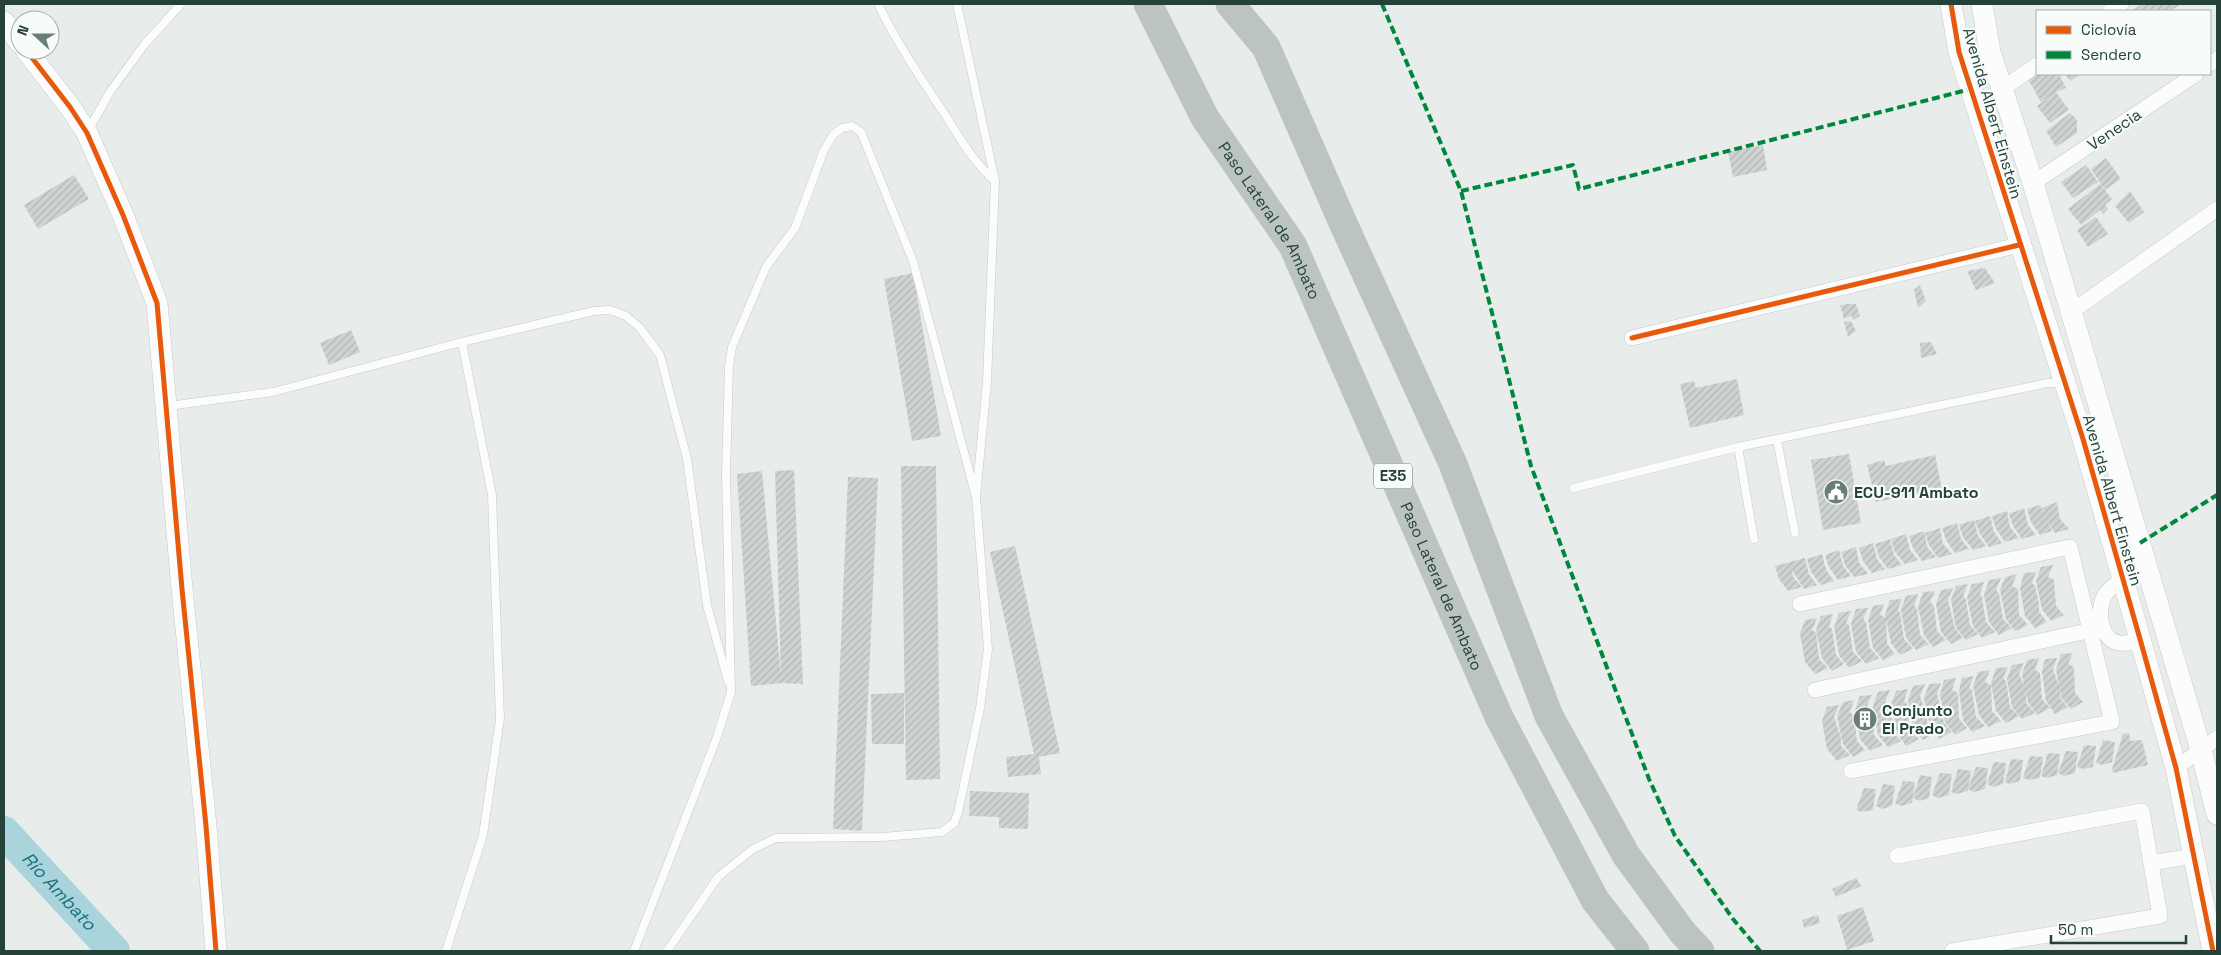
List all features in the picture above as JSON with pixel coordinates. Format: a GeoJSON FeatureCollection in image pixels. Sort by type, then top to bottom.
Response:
{"type":"FeatureCollection","features":[{"type":"Feature","properties":{"kind":"highway","name":"Paso Lateral de Ambato"},"geometry":{"type":"LineString","coordinates":[[1148,4],[1205,118],[1293,246],[1499,718],[1595,900],[1635,951]]}},
{"type":"Feature","properties":{"kind":"highway"},"geometry":{"type":"LineString","coordinates":[[1230,4],[1266,47],[1343,223],[1453,464],[1549,716],[1626,856],[1683,933],[1700,951]]}},
{"type":"Feature","properties":{"kind":"street","name":"Avenida Albert Einstein"},"geometry":{"type":"LineString","coordinates":[[1951,4],[1959,52],[2083,439],[2176,768],[2213,951]]}},
{"type":"Feature","properties":{"kind":"street","name":"Avenida Albert Einstein"},"geometry":{"type":"LineString","coordinates":[[1982,4],[1990,52],[2033,183],[2089,375],[2209,744],[2217,814]]}},
{"type":"Feature","properties":{"kind":"street"},"geometry":{"type":"LineString","coordinates":[[34,60],[70,107],[87,133],[123,215],[156,303],[206,826],[216,951]]}},
{"type":"Feature","properties":{"kind":"street"},"geometry":{"type":"LineString","coordinates":[[2002,89],[2036,66]]}},
{"type":"Feature","properties":{"kind":"street","name":"Venecia"},"geometry":{"type":"LineString","coordinates":[[2033,183],[2195,75]]}},
{"type":"Feature","properties":{"kind":"street"},"geometry":{"type":"LineString","coordinates":[[2071,312],[2217,209]]}},
{"type":"Feature","properties":{"kind":"street"},"geometry":{"type":"LineString","coordinates":[[1632,338],[2020,245]]}},
{"type":"Feature","properties":{"kind":"street"},"geometry":{"type":"LineString","coordinates":[[2064,383],[2089,375]]}},
{"type":"Feature","properties":{"kind":"street"},"geometry":{"type":"LineString","coordinates":[[1800,604],[2070,547],[2096,630],[2112,722],[1851,771]]}},
{"type":"Feature","properties":{"kind":"street"},"geometry":{"type":"LineString","coordinates":[[2096,630],[2104,596],[2111,587],[2123,580]]}},
{"type":"Feature","properties":{"kind":"street"},"geometry":{"type":"LineString","coordinates":[[1815,690],[2096,630],[2113,641],[2124,644],[2140,639]]}},
{"type":"Feature","properties":{"kind":"street"},"geometry":{"type":"LineString","coordinates":[[2176,768],[2209,744]]}},
{"type":"Feature","properties":{"kind":"street"},"geometry":{"type":"LineString","coordinates":[[1896,856],[2142,811],[2160,916],[1952,951]]}},
{"type":"Feature","properties":{"kind":"street"},"geometry":{"type":"LineString","coordinates":[[2152,863],[2194,856]]}},
{"type":"Feature","properties":{"kind":"lane"},"geometry":{"type":"LineString","coordinates":[[87,133],[110,92],[144,45],[181,4]]}},
{"type":"Feature","properties":{"kind":"lane"},"geometry":{"type":"LineString","coordinates":[[878,4],[907,58],[982,170],[995,181]]}},
{"type":"Feature","properties":{"kind":"lane"},"geometry":{"type":"LineString","coordinates":[[667,951],[718,877],[753,849],[776,838],[892,836],[942,832],[954,823],[958,813],[980,708],[988,649],[976,497],[987,382],[995,181],[957,4]]}},
{"type":"Feature","properties":{"kind":"lane"},"geometry":{"type":"LineString","coordinates":[[634,951],[717,737],[730,692],[726,472],[729,366],[732,347],[766,267],[795,228],[824,150],[833,135],[842,128],[852,126],[861,132],[913,261],[976,497]]}},
{"type":"Feature","properties":{"kind":"lane"},"geometry":{"type":"LineString","coordinates":[[166,406],[274,392],[462,342],[594,311],[610,310],[626,316],[640,328],[660,355],[686,459],[707,605],[730,692]]}},
{"type":"Feature","properties":{"kind":"lane"},"geometry":{"type":"LineString","coordinates":[[446,951],[483,835],[500,719],[492,495],[462,342]]}},
{"type":"Feature","properties":{"kind":"lane"},"geometry":{"type":"LineString","coordinates":[[1574,488],[1738,447],[2048,383],[2064,383]]}},
{"type":"Feature","properties":{"kind":"lane"},"geometry":{"type":"LineString","coordinates":[[1777,440],[1795,532]]}},
{"type":"Feature","properties":{"kind":"lane"},"geometry":{"type":"LineString","coordinates":[[1738,447],[1754,539]]}},
{"type":"Feature","properties":{"kind":"building"},"geometry":{"type":"Polygon","coordinates":[[[2142,4],[2181,4],[2172,10],[2133,10],[2142,4]]]}},
{"type":"Feature","properties":{"kind":"building"},"geometry":{"type":"Polygon","coordinates":[[[2036,75],[2060,75],[2066,88],[2056,92],[2069,110],[2050,123],[2037,106],[2053,94],[2041,102],[2028,79],[2036,75]]]}},
{"type":"Feature","properties":{"kind":"building"},"geometry":{"type":"Polygon","coordinates":[[[2066,75],[2079,75],[2070,81],[2066,75]]]}},
{"type":"Feature","properties":{"kind":"building"},"geometry":{"type":"Polygon","coordinates":[[[2070,113],[2077,120],[2077,133],[2056,147],[2046,131],[2070,113]]]}},
{"type":"Feature","properties":{"kind":"building"},"geometry":{"type":"Polygon","coordinates":[[[1763,145],[1767,170],[1733,177],[1728,152],[1763,145]]]}},
{"type":"Feature","properties":{"kind":"building"},"geometry":{"type":"Polygon","coordinates":[[[2106,158],[2121,179],[2105,190],[2091,169],[2106,158]]]}},
{"type":"Feature","properties":{"kind":"building"},"geometry":{"type":"Polygon","coordinates":[[[2086,165],[2098,182],[2073,198],[2061,182],[2086,165]]]}},
{"type":"Feature","properties":{"kind":"building"},"geometry":{"type":"Polygon","coordinates":[[[74,175],[89,199],[38,229],[24,205],[74,175]]]}},
{"type":"Feature","properties":{"kind":"building"},"geometry":{"type":"Polygon","coordinates":[[[2100,184],[2112,199],[2105,205],[2108,209],[2103,214],[2100,210],[2081,225],[2068,209],[2100,184]]]}},
{"type":"Feature","properties":{"kind":"building"},"geometry":{"type":"Polygon","coordinates":[[[2130,191],[2144,212],[2129,223],[2115,206],[2130,191]]]}},
{"type":"Feature","properties":{"kind":"building"},"geometry":{"type":"Polygon","coordinates":[[[2096,217],[2108,234],[2088,247],[2077,230],[2096,217]]]}},
{"type":"Feature","properties":{"kind":"building"},"geometry":{"type":"Polygon","coordinates":[[[1985,268],[1995,283],[1976,290],[1967,271],[1985,268]]]}},
{"type":"Feature","properties":{"kind":"building"},"geometry":{"type":"Polygon","coordinates":[[[913,273],[941,436],[912,441],[884,279],[913,273]]]}},
{"type":"Feature","properties":{"kind":"building"},"geometry":{"type":"Polygon","coordinates":[[[1920,285],[1926,301],[1918,308],[1914,290],[1920,285]]]}},
{"type":"Feature","properties":{"kind":"building"},"geometry":{"type":"Polygon","coordinates":[[[1856,304],[1860,316],[1853,320],[1848,307],[1851,316],[1844,319],[1840,305],[1856,304]]]}},
{"type":"Feature","properties":{"kind":"building"},"geometry":{"type":"Polygon","coordinates":[[[1851,321],[1856,331],[1848,337],[1844,322],[1851,321]]]}},
{"type":"Feature","properties":{"kind":"building"},"geometry":{"type":"Polygon","coordinates":[[[351,330],[360,352],[329,365],[320,343],[351,330]]]}},
{"type":"Feature","properties":{"kind":"building"},"geometry":{"type":"Polygon","coordinates":[[[1931,342],[1937,354],[1921,358],[1920,343],[1931,342]]]}},
{"type":"Feature","properties":{"kind":"building"},"geometry":{"type":"Polygon","coordinates":[[[1737,379],[1744,415],[1690,428],[1680,384],[1694,381],[1696,388],[1737,379]]]}},
{"type":"Feature","properties":{"kind":"building","name":"ECU-911 Ambato"},"geometry":{"type":"Polygon","coordinates":[[[1849,454],[1861,523],[1823,530],[1811,460],[1849,454]]]}},
{"type":"Feature","properties":{"kind":"building"},"geometry":{"type":"Polygon","coordinates":[[[1935,455],[1942,489],[1876,502],[1867,465],[1884,460],[1886,466],[1935,455]]]}},
{"type":"Feature","properties":{"kind":"building"},"geometry":{"type":"Polygon","coordinates":[[[901,466],[936,466],[940,779],[906,780],[901,466]]]}},
{"type":"Feature","properties":{"kind":"building"},"geometry":{"type":"Polygon","coordinates":[[[794,470],[803,684],[781,683],[751,686],[737,474],[762,471],[781,676],[775,471],[794,470]]]}},
{"type":"Feature","properties":{"kind":"building"},"geometry":{"type":"Polygon","coordinates":[[[848,477],[878,478],[862,831],[833,829],[848,477]]]}},
{"type":"Feature","properties":{"kind":"building"},"geometry":{"type":"Polygon","coordinates":[[[2057,502],[2060,519],[2069,529],[2055,533],[2046,520],[2042,508],[2057,502]]]}},
{"type":"Feature","properties":{"kind":"building"},"geometry":{"type":"Polygon","coordinates":[[[2040,505],[2052,531],[2040,535],[2031,522],[2027,509],[2040,505]]]}},
{"type":"Feature","properties":{"kind":"building"},"geometry":{"type":"Polygon","coordinates":[[[2024,508],[2028,525],[2036,535],[2022,539],[2013,526],[2009,514],[2024,508]]]}},
{"type":"Feature","properties":{"kind":"building"},"geometry":{"type":"Polygon","coordinates":[[[2007,511],[2010,527],[2019,538],[2005,542],[1996,529],[1992,516],[2007,511]]]}},
{"type":"Feature","properties":{"kind":"building"},"geometry":{"type":"Polygon","coordinates":[[[1990,516],[1994,532],[2002,543],[1989,547],[1980,534],[1975,521],[1990,516]]]}},
{"type":"Feature","properties":{"kind":"building"},"geometry":{"type":"Polygon","coordinates":[[[1974,520],[1978,536],[1986,546],[1973,550],[1963,537],[1959,525],[1974,520]]]}},
{"type":"Feature","properties":{"kind":"building"},"geometry":{"type":"Polygon","coordinates":[[[1957,523],[1961,539],[1969,549],[1955,553],[1946,540],[1942,528],[1957,523]]]}},
{"type":"Feature","properties":{"kind":"building"},"geometry":{"type":"Polygon","coordinates":[[[1940,528],[1943,544],[1952,554],[1938,558],[1929,545],[1925,533],[1940,528]]]}},
{"type":"Feature","properties":{"kind":"building"},"geometry":{"type":"Polygon","coordinates":[[[1924,531],[1927,547],[1936,557],[1922,561],[1913,548],[1909,536],[1924,531]]]}},
{"type":"Feature","properties":{"kind":"building"},"geometry":{"type":"Polygon","coordinates":[[[1906,534],[1910,550],[1918,560],[1905,564],[1895,552],[1891,539],[1906,534]]]}},
{"type":"Feature","properties":{"kind":"building"},"geometry":{"type":"Polygon","coordinates":[[[1890,539],[1894,555],[1902,565],[1888,569],[1879,557],[1875,544],[1890,539]]]}},
{"type":"Feature","properties":{"kind":"building"},"geometry":{"type":"Polygon","coordinates":[[[1873,543],[1877,559],[1885,569],[1872,573],[1863,561],[1859,548],[1873,543]]]}},
{"type":"Feature","properties":{"kind":"building"},"geometry":{"type":"Polygon","coordinates":[[[1015,546],[1060,753],[1039,757],[1041,774],[1008,777],[1006,757],[1034,754],[990,552],[1015,546]]]}},
{"type":"Feature","properties":{"kind":"building"},"geometry":{"type":"Polygon","coordinates":[[[1856,547],[1859,563],[1868,574],[1854,577],[1845,565],[1841,552],[1856,547]]]}},
{"type":"Feature","properties":{"kind":"building"},"geometry":{"type":"Polygon","coordinates":[[[1839,550],[1843,566],[1851,576],[1838,580],[1829,567],[1825,555],[1839,550]]]}},
{"type":"Feature","properties":{"kind":"building"},"geometry":{"type":"Polygon","coordinates":[[[1822,554],[1826,570],[1834,581],[1821,585],[1811,572],[1807,559],[1822,554]]]}},
{"type":"Feature","properties":{"kind":"building"},"geometry":{"type":"Polygon","coordinates":[[[1805,558],[1809,574],[1817,585],[1804,589],[1792,570],[1793,577],[1802,587],[1788,591],[1779,579],[1775,566],[1805,558]]]}},
{"type":"Feature","properties":{"kind":"building"},"geometry":{"type":"Polygon","coordinates":[[[2053,565],[2048,577],[2054,580],[2056,606],[2064,615],[2051,621],[2042,609],[2036,581],[2041,567],[2053,565]]]}},
{"type":"Feature","properties":{"kind":"building"},"geometry":{"type":"Polygon","coordinates":[[[2036,572],[2032,583],[2035,586],[2039,612],[2047,622],[2035,628],[2025,616],[2020,588],[2024,573],[2036,572]]]}},
{"type":"Feature","properties":{"kind":"building"},"geometry":{"type":"Polygon","coordinates":[[[2017,574],[2012,586],[2018,589],[2019,615],[2028,625],[2015,631],[2006,619],[2000,590],[2005,577],[2017,574]]]}},
{"type":"Feature","properties":{"kind":"building"},"geometry":{"type":"Polygon","coordinates":[[[2001,578],[1996,590],[1999,594],[2003,619],[2012,628],[1999,635],[1989,622],[1984,594],[1989,580],[2001,578]]]}},
{"type":"Feature","properties":{"kind":"building"},"geometry":{"type":"Polygon","coordinates":[[[1984,582],[1980,594],[1986,622],[1995,632],[1982,638],[1973,626],[1967,598],[1972,584],[1984,582]]]}},
{"type":"Feature","properties":{"kind":"building"},"geometry":{"type":"Polygon","coordinates":[[[1968,584],[1963,596],[1966,600],[1970,625],[1978,634],[1966,640],[1956,628],[1951,600],[1956,586],[1968,584]]]}},
{"type":"Feature","properties":{"kind":"building"},"geometry":{"type":"Polygon","coordinates":[[[1953,588],[1948,600],[1955,629],[1963,638],[1951,644],[1941,632],[1936,604],[1941,590],[1953,588]]]}},
{"type":"Feature","properties":{"kind":"building"},"geometry":{"type":"Polygon","coordinates":[[[1935,591],[1930,602],[1934,606],[1937,631],[1946,640],[1933,647],[1924,635],[1918,607],[1923,592],[1935,591]]]}},
{"type":"Feature","properties":{"kind":"building"},"geometry":{"type":"Polygon","coordinates":[[[1918,594],[1914,606],[1917,609],[1920,635],[1929,644],[1916,650],[1906,638],[1901,610],[1906,596],[1918,594]]]}},
{"type":"Feature","properties":{"kind":"building"},"geometry":{"type":"Polygon","coordinates":[[[1902,599],[1898,610],[1904,639],[1913,649],[1900,655],[1891,643],[1886,619],[1887,644],[1895,654],[1883,660],[1873,648],[1868,620],[1873,606],[1884,604],[1880,615],[1886,618],[1885,615],[1890,600],[1902,599]]]}},
{"type":"Feature","properties":{"kind":"building"},"geometry":{"type":"Polygon","coordinates":[[[1868,608],[1863,619],[1866,622],[1870,648],[1879,658],[1866,664],[1856,652],[1851,624],[1856,609],[1868,608]]]}},
{"type":"Feature","properties":{"kind":"building"},"geometry":{"type":"Polygon","coordinates":[[[1851,611],[1846,623],[1849,625],[1853,652],[1862,661],[1849,668],[1839,655],[1834,627],[1839,613],[1851,611]]]}},
{"type":"Feature","properties":{"kind":"building"},"geometry":{"type":"Polygon","coordinates":[[[1833,614],[1829,626],[1832,629],[1836,655],[1844,664],[1832,671],[1822,658],[1816,630],[1821,616],[1833,614]]]}},
{"type":"Feature","properties":{"kind":"building"},"geometry":{"type":"Polygon","coordinates":[[[1817,618],[1812,630],[1816,633],[1819,659],[1828,668],[1815,674],[1805,662],[1800,634],[1805,620],[1817,618]]]}},
{"type":"Feature","properties":{"kind":"building"},"geometry":{"type":"Polygon","coordinates":[[[2073,653],[2068,664],[2074,667],[2075,693],[2083,702],[2071,709],[2061,697],[2060,688],[2060,698],[2068,707],[2055,714],[2046,701],[2042,672],[2045,659],[2057,658],[2053,669],[2059,686],[2056,669],[2061,654],[2073,653]]]}},
{"type":"Feature","properties":{"kind":"building"},"geometry":{"type":"Polygon","coordinates":[[[2039,658],[2035,670],[2040,673],[2042,699],[2050,708],[2037,715],[2028,702],[2026,694],[2026,703],[2035,713],[2022,719],[2012,707],[2007,679],[2012,665],[2024,663],[2019,674],[2024,685],[2022,674],[2027,660],[2039,658]]]}},
{"type":"Feature","properties":{"kind":"building"},"geometry":{"type":"Polygon","coordinates":[[[2008,667],[2003,678],[2006,681],[2010,707],[2019,716],[2006,723],[1996,711],[1991,683],[1996,668],[2008,667]]]}},
{"type":"Feature","properties":{"kind":"building"},"geometry":{"type":"Polygon","coordinates":[[[1990,670],[1985,682],[1991,685],[1992,711],[2001,721],[1988,727],[1979,715],[1973,686],[1978,672],[1990,670]]]}},
{"type":"Feature","properties":{"kind":"building"},"geometry":{"type":"Polygon","coordinates":[[[1974,676],[1969,688],[1972,690],[1976,717],[1985,726],[1972,732],[1963,720],[1959,691],[1962,678],[1974,676]]]}},
{"type":"Feature","properties":{"kind":"building"},"geometry":{"type":"Polygon","coordinates":[[[1956,678],[1952,690],[1958,693],[1959,719],[1967,728],[1955,735],[1945,722],[1940,695],[1944,680],[1956,678]]]}},
{"type":"Feature","properties":{"kind":"building"},"geometry":{"type":"Polygon","coordinates":[[[1941,683],[1937,694],[1944,723],[1952,732],[1939,739],[1930,727],[1924,698],[1929,684],[1941,683]]]}},
{"type":"Feature","properties":{"kind":"building"},"geometry":{"type":"Polygon","coordinates":[[[1925,684],[1920,696],[1927,717],[1927,725],[1933,735],[1923,740],[1913,728],[1908,700],[1913,686],[1925,684]]]}},
{"type":"Feature","properties":{"kind":"building"},"geometry":{"type":"Polygon","coordinates":[[[1908,689],[1904,701],[1907,704],[1910,730],[1919,739],[1906,746],[1897,733],[1891,705],[1896,691],[1908,689]]]}},
{"type":"Feature","properties":{"kind":"building"},"geometry":{"type":"Polygon","coordinates":[[[1890,690],[1885,702],[1891,705],[1892,731],[1901,741],[1888,747],[1878,735],[1873,706],[1878,692],[1890,690]]]}},
{"type":"Feature","properties":{"kind":"building"},"geometry":{"type":"Polygon","coordinates":[[[904,693],[904,744],[872,744],[871,694],[904,693]]]}},
{"type":"Feature","properties":{"kind":"building","name":"Conjunto El Prado"},"geometry":{"type":"Polygon","coordinates":[[[1872,695],[1867,706],[1873,709],[1874,735],[1883,745],[1870,751],[1860,739],[1855,711],[1860,696],[1872,695]]]}},
{"type":"Feature","properties":{"kind":"building"},"geometry":{"type":"Polygon","coordinates":[[[1854,700],[1850,712],[1854,716],[1857,741],[1865,750],[1853,757],[1843,744],[1837,716],[1843,702],[1854,700]]]}},
{"type":"Feature","properties":{"kind":"building"},"geometry":{"type":"Polygon","coordinates":[[[1839,705],[1834,717],[1841,738],[1841,746],[1850,755],[1837,761],[1827,749],[1822,721],[1827,707],[1839,705]]]}},
{"type":"Feature","properties":{"kind":"building"},"geometry":{"type":"Polygon","coordinates":[[[2129,733],[2130,741],[2142,740],[2148,765],[2113,773],[2112,769],[2123,734],[2129,733]]]}},
{"type":"Feature","properties":{"kind":"building"},"geometry":{"type":"Polygon","coordinates":[[[2103,740],[2115,742],[2112,762],[2102,765],[2096,763],[2103,740]]]}},
{"type":"Feature","properties":{"kind":"building"},"geometry":{"type":"Polygon","coordinates":[[[2084,745],[2096,746],[2093,767],[2083,769],[2077,767],[2084,745]]]}},
{"type":"Feature","properties":{"kind":"building"},"geometry":{"type":"Polygon","coordinates":[[[2066,751],[2078,752],[2075,773],[2064,776],[2058,773],[2066,751]]]}},
{"type":"Feature","properties":{"kind":"building"},"geometry":{"type":"Polygon","coordinates":[[[2048,753],[2060,754],[2057,775],[2047,778],[2041,776],[2048,753]]]}},
{"type":"Feature","properties":{"kind":"building"},"geometry":{"type":"Polygon","coordinates":[[[2030,756],[2043,757],[2040,778],[2029,780],[2023,778],[2030,756]]]}},
{"type":"Feature","properties":{"kind":"building"},"geometry":{"type":"Polygon","coordinates":[[[2011,759],[2023,760],[2020,781],[2009,784],[2005,782],[2011,759]]]}},
{"type":"Feature","properties":{"kind":"building"},"geometry":{"type":"Polygon","coordinates":[[[1994,762],[2006,763],[2003,784],[1993,787],[1987,784],[1994,762]]]}},
{"type":"Feature","properties":{"kind":"building"},"geometry":{"type":"Polygon","coordinates":[[[1976,767],[1988,768],[1985,789],[1974,792],[1968,789],[1976,767]]]}},
{"type":"Feature","properties":{"kind":"building"},"geometry":{"type":"Polygon","coordinates":[[[1958,769],[1971,771],[1968,791],[1957,794],[1951,792],[1958,769]]]}},
{"type":"Feature","properties":{"kind":"building"},"geometry":{"type":"Polygon","coordinates":[[[1940,773],[1952,774],[1949,795],[1938,798],[1932,795],[1940,773]]]}},
{"type":"Feature","properties":{"kind":"building"},"geometry":{"type":"Polygon","coordinates":[[[1920,775],[1932,777],[1929,798],[1919,801],[1913,798],[1920,775]]]}},
{"type":"Feature","properties":{"kind":"building"},"geometry":{"type":"Polygon","coordinates":[[[1903,781],[1915,782],[1912,803],[1901,806],[1895,803],[1903,781]]]}},
{"type":"Feature","properties":{"kind":"building"},"geometry":{"type":"Polygon","coordinates":[[[1883,784],[1895,786],[1892,806],[1882,809],[1876,806],[1883,784]]]}},
{"type":"Feature","properties":{"kind":"building"},"geometry":{"type":"Polygon","coordinates":[[[1864,788],[1876,789],[1873,810],[1862,812],[1856,810],[1864,788]]]}},
{"type":"Feature","properties":{"kind":"building"},"geometry":{"type":"Polygon","coordinates":[[[970,791],[1029,793],[1028,829],[999,828],[999,817],[969,816],[970,791]]]}},
{"type":"Feature","properties":{"kind":"building"},"geometry":{"type":"Polygon","coordinates":[[[1856,878],[1861,886],[1836,897],[1832,889],[1856,878]]]}},
{"type":"Feature","properties":{"kind":"building"},"geometry":{"type":"Polygon","coordinates":[[[1863,907],[1874,941],[1847,950],[1837,916],[1863,907]]]}},
{"type":"Feature","properties":{"kind":"building"},"geometry":{"type":"Polygon","coordinates":[[[1818,915],[1820,923],[1804,928],[1802,920],[1818,915]]]}},
{"type":"Feature","properties":{"kind":"waterway","name":"Río Ambato"},"geometry":{"type":"LineString","coordinates":[[4,832],[114,951]]}},
{"type":"Feature","properties":{"kind":"marked path"},"geometry":{"type":"LineString","coordinates":[[1382,4],[1461,191],[1531,466],[1649,779],[1675,836],[1733,919],[1760,951]]}},
{"type":"Feature","properties":{"kind":"marked path"},"geometry":{"type":"LineString","coordinates":[[1461,191],[1573,165],[1579,189],[1971,89]]}},
{"type":"Feature","properties":{"kind":"marked path"},"geometry":{"type":"LineString","coordinates":[[2140,543],[2217,495]]}},
{"type":"Feature","properties":{"kind":"cycle path"},"geometry":{"type":"LineString","coordinates":[[1951,4],[1959,52],[2083,439],[2176,768],[2213,951]]}},
{"type":"Feature","properties":{"kind":"cycle path"},"geometry":{"type":"LineString","coordinates":[[34,60],[70,107],[87,133],[123,215],[157,303],[216,951]]}},
{"type":"Feature","properties":{"kind":"cycle path"},"geometry":{"type":"LineString","coordinates":[[1632,338],[2019,245]]}},
{"type":"Feature","properties":{"kind":"place","name":"ECU-911 Ambato"},"geometry":{"type":"Point","coordinates":[1836,492]}},
{"type":"Feature","properties":{"kind":"place","name":"Conjunto El Prado"},"geometry":{"type":"Point","coordinates":[1865,719]}}]}
